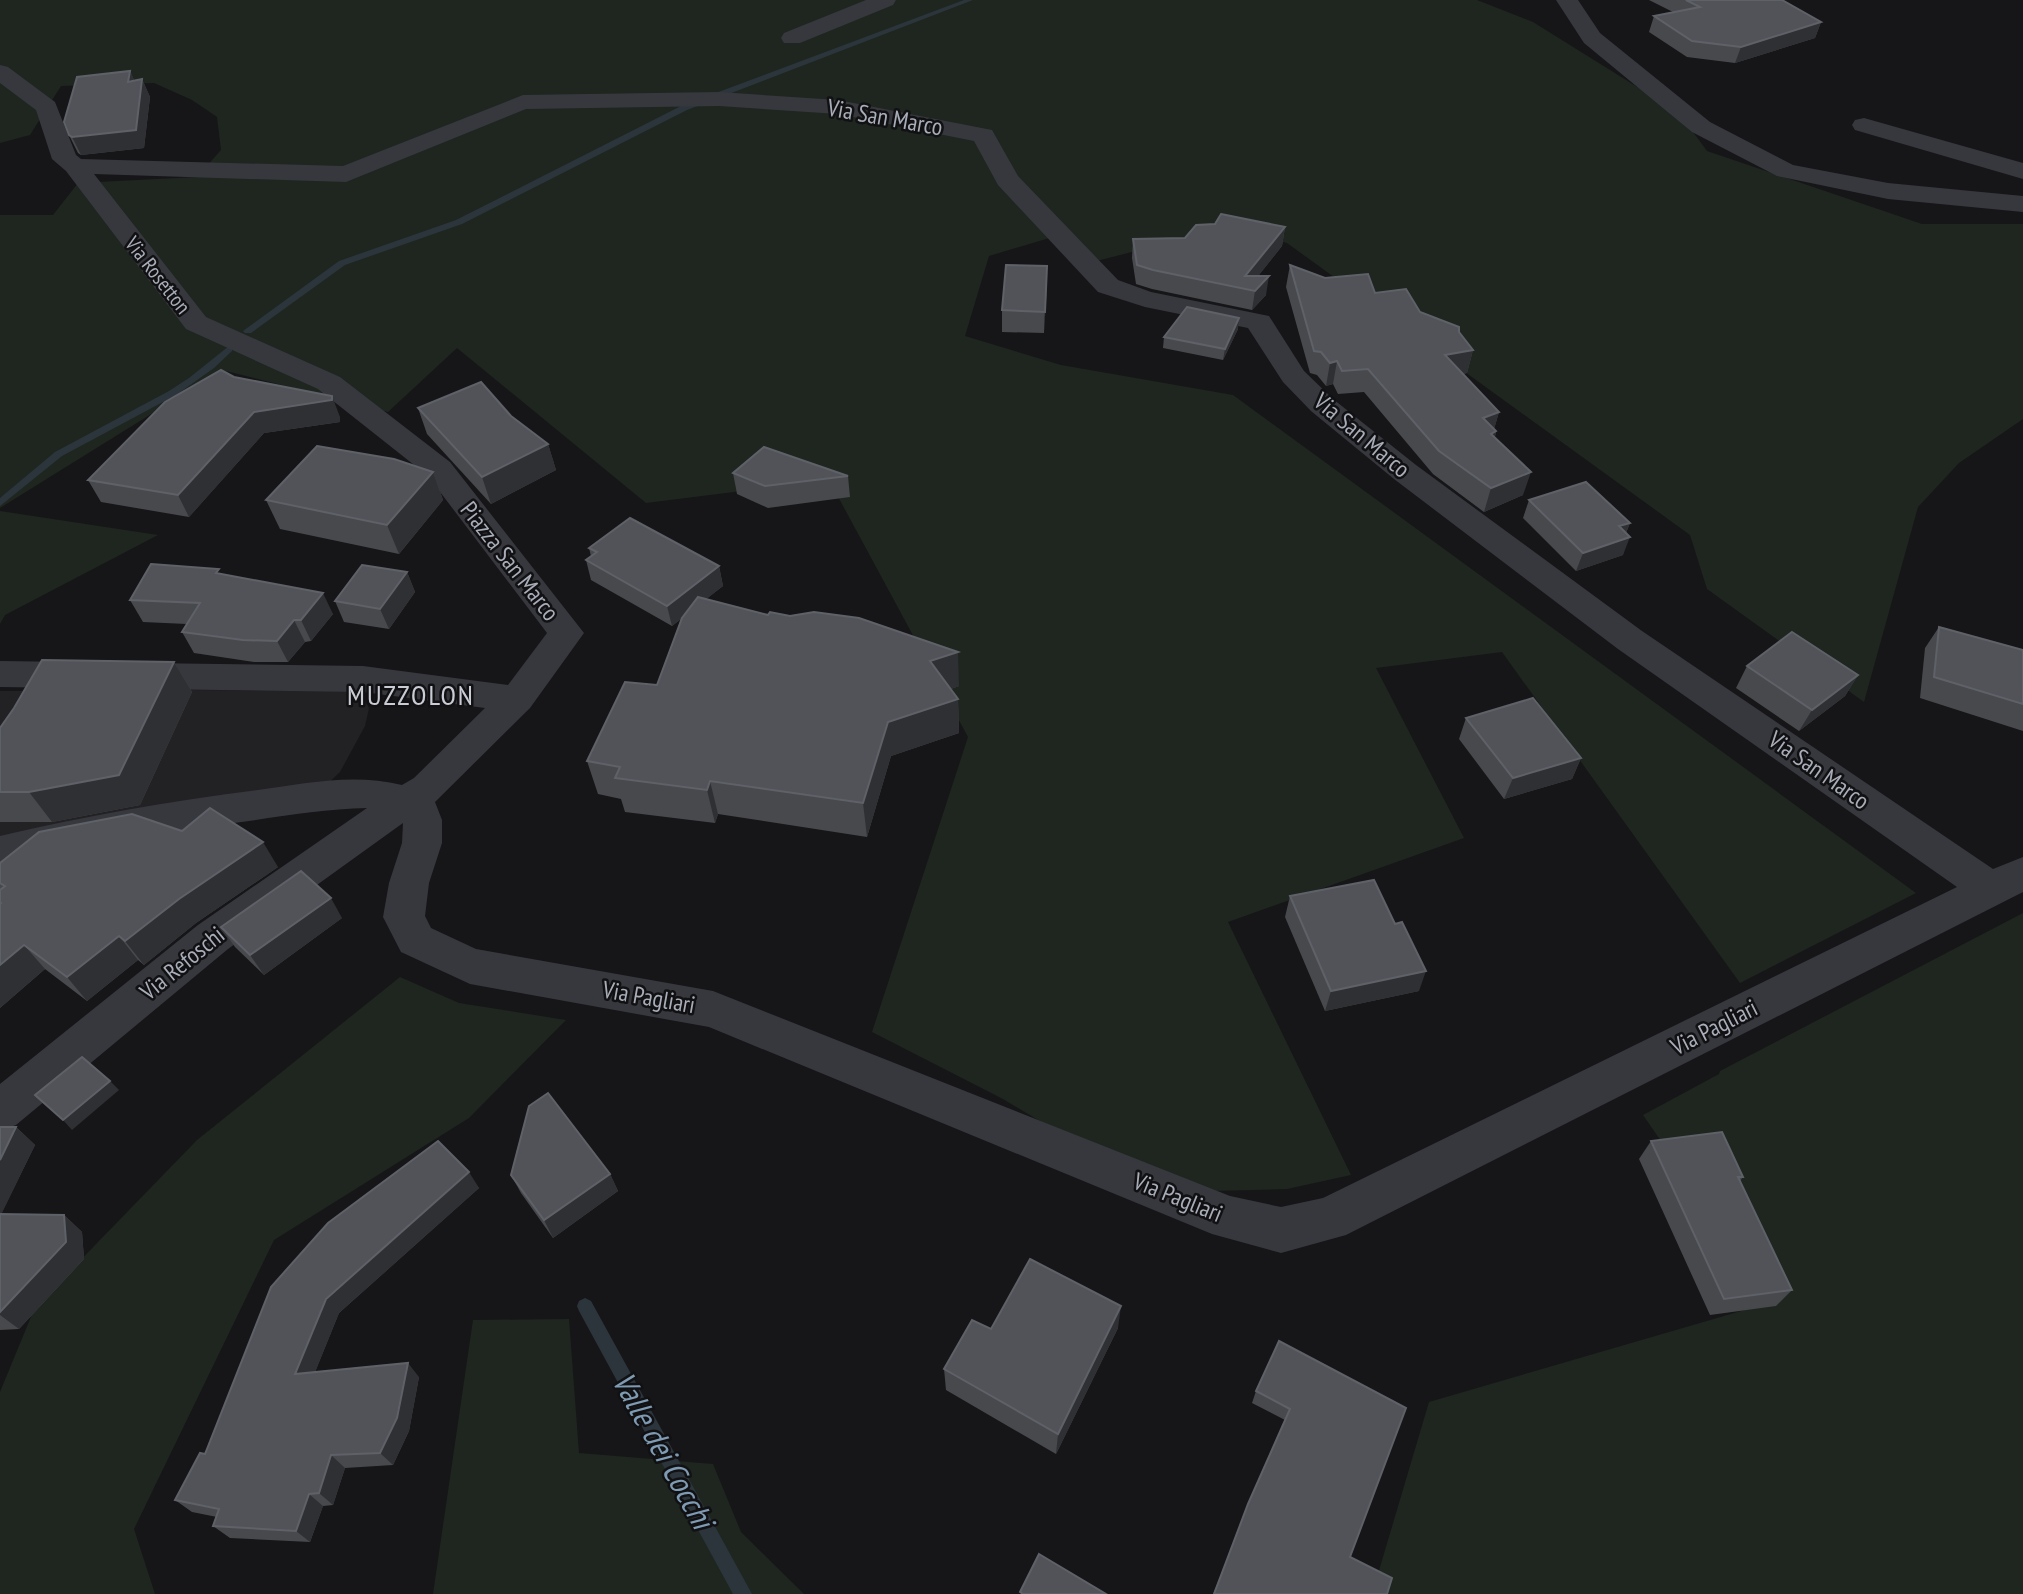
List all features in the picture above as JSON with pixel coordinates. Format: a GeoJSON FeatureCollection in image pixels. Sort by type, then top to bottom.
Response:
{"type":"FeatureCollection","features":[{"type":"Feature","properties":{"kind":"street"},"geometry":{"type":"LineString","coordinates":[[792,38],[885,0]]}},
{"type":"Feature","properties":{"kind":"street"},"geometry":{"type":"LineString","coordinates":[[1567,0],[1592,38],[1701,127],[1786,171],[1888,191],[2023,204]]}},
{"type":"Feature","properties":{"kind":"street","name":"Via Rosetton"},"geometry":{"type":"LineString","coordinates":[[0,72],[47,107],[65,159],[75,166],[196,323],[329,383],[439,469]]}},
{"type":"Feature","properties":{"kind":"street","name":"Via San Marco"},"geometry":{"type":"LineString","coordinates":[[75,166],[346,174],[523,102],[719,99],[838,107],[983,135],[1007,180],[1108,286],[1128,295],[1259,322],[1293,376],[1322,405],[1405,472],[1630,640],[2007,881]]}},
{"type":"Feature","properties":{"kind":"street"},"geometry":{"type":"LineString","coordinates":[[1864,125],[2023,171]]}},
{"type":"Feature","properties":{"kind":"street","name":"Piazza San Marco"},"geometry":{"type":"LineString","coordinates":[[414,811],[428,788],[517,699],[566,633],[439,469]]}},
{"type":"Feature","properties":{"kind":"street"},"geometry":{"type":"LineString","coordinates":[[0,674],[363,679],[517,699]]}},
{"type":"Feature","properties":{"kind":"street"},"geometry":{"type":"LineString","coordinates":[[0,852],[87,832],[339,794],[374,793],[414,811]]}},
{"type":"Feature","properties":{"kind":"street","name":"Via Pagliari"},"geometry":{"type":"LineString","coordinates":[[414,811],[422,843],[408,883],[404,917],[416,940],[470,966],[713,1009],[1229,1218],[1282,1230],[1329,1219],[2007,881]]}},
{"type":"Feature","properties":{"kind":"street","name":"Via Refoschi"},"geometry":{"type":"LineString","coordinates":[[0,1111],[213,937],[414,811]]}},
{"type":"Feature","properties":{"kind":"shaded area"},"geometry":{"type":"Polygon","coordinates":[[[0,0],[1477,0],[1533,22],[1679,113],[1707,151],[1922,224],[2023,224],[2023,419],[1959,463],[1918,507],[1864,702],[1707,589],[1690,535],[1287,243],[1228,227],[1093,262],[1066,233],[989,256],[965,336],[1061,365],[1233,395],[1916,893],[1740,983],[1502,652],[1376,668],[1464,838],[1228,922],[1351,1175],[1287,1189],[1211,1191],[1110,1163],[1003,1099],[872,1032],[968,737],[829,480],[646,503],[457,348],[388,412],[222,370],[0,508],[0,215],[53,215],[78,183],[197,177],[221,150],[217,117],[192,100],[154,83],[61,86],[30,135],[0,143],[0,0]]]}},
{"type":"Feature","properties":{"kind":"shaded area"},"geometry":{"type":"Polygon","coordinates":[[[0,511],[158,535],[5,615],[0,624],[0,511]]]}},
{"type":"Feature","properties":{"kind":"shaded area"},"geometry":{"type":"Polygon","coordinates":[[[0,691],[346,691],[361,695],[369,708],[365,726],[340,772],[321,790],[0,850],[0,691]]]}},
{"type":"Feature","properties":{"kind":"shaded area"},"geometry":{"type":"Polygon","coordinates":[[[2023,913],[2023,1594],[1372,1594],[1429,1402],[1772,1302],[1643,1115],[1719,1074],[1720,1071],[2023,913]]]}},
{"type":"Feature","properties":{"kind":"shaded area"},"geometry":{"type":"Polygon","coordinates":[[[400,977],[459,1003],[566,1020],[469,1118],[274,1240],[134,1529],[155,1594],[0,1594],[0,1392],[35,1307],[197,1140],[400,977]]]}},
{"type":"Feature","properties":{"kind":"shaded area"},"geometry":{"type":"Polygon","coordinates":[[[569,1319],[579,1453],[713,1464],[741,1532],[804,1594],[433,1594],[473,1320],[569,1319]]]}},
{"type":"Feature","properties":{"kind":"building"},"geometry":{"type":"Polygon","coordinates":[[[1686,0],[1782,0],[1821,22],[1741,47],[1692,41],[1654,16],[1700,7],[1686,0]]]}},
{"type":"Feature","properties":{"kind":"building"},"geometry":{"type":"Polygon","coordinates":[[[130,71],[128,82],[142,79],[136,130],[72,137],[69,135],[64,122],[77,77],[130,71]]]}},
{"type":"Feature","properties":{"kind":"building"},"geometry":{"type":"Polygon","coordinates":[[[1221,214],[1285,227],[1245,276],[1269,276],[1255,291],[1137,265],[1133,239],[1185,238],[1196,225],[1215,224],[1221,214]]]}},
{"type":"Feature","properties":{"kind":"building"},"geometry":{"type":"Polygon","coordinates":[[[1006,265],[1047,266],[1045,312],[1002,310],[1006,265]]]}},
{"type":"Feature","properties":{"kind":"building"},"geometry":{"type":"Polygon","coordinates":[[[1290,265],[1325,278],[1368,274],[1375,293],[1406,289],[1420,312],[1459,327],[1459,332],[1473,350],[1445,355],[1499,412],[1483,418],[1496,431],[1491,434],[1531,472],[1491,488],[1439,451],[1368,369],[1342,371],[1337,361],[1330,363],[1321,352],[1314,351],[1290,265]]]}},
{"type":"Feature","properties":{"kind":"building"},"geometry":{"type":"Polygon","coordinates":[[[1187,307],[1239,318],[1225,349],[1164,337],[1187,307]]]}},
{"type":"Feature","properties":{"kind":"building"},"geometry":{"type":"Polygon","coordinates":[[[221,370],[234,377],[332,396],[332,400],[254,412],[178,495],[88,480],[165,402],[221,370]]]}},
{"type":"Feature","properties":{"kind":"building"},"geometry":{"type":"Polygon","coordinates":[[[481,382],[511,416],[548,444],[482,477],[418,408],[481,382]]]}},
{"type":"Feature","properties":{"kind":"building"},"geometry":{"type":"Polygon","coordinates":[[[317,446],[394,459],[433,472],[387,525],[266,500],[317,446]]]}},
{"type":"Feature","properties":{"kind":"building"},"geometry":{"type":"Polygon","coordinates":[[[764,447],[848,476],[765,486],[733,473],[764,447]]]}},
{"type":"Feature","properties":{"kind":"building"},"geometry":{"type":"Polygon","coordinates":[[[1586,482],[1630,523],[1619,526],[1630,537],[1583,553],[1529,500],[1586,482]]]}},
{"type":"Feature","properties":{"kind":"building"},"geometry":{"type":"Polygon","coordinates":[[[630,518],[719,566],[667,606],[586,560],[597,552],[589,548],[630,518]]]}},
{"type":"Feature","properties":{"kind":"building"},"geometry":{"type":"Polygon","coordinates":[[[151,564],[219,569],[216,573],[323,593],[301,620],[294,620],[277,641],[243,640],[182,632],[200,603],[130,600],[151,564]]]}},
{"type":"Feature","properties":{"kind":"building"},"geometry":{"type":"Polygon","coordinates":[[[362,565],[407,572],[380,609],[335,601],[362,565]]]}},
{"type":"Feature","properties":{"kind":"building"},"geometry":{"type":"Polygon","coordinates":[[[698,597],[768,615],[770,612],[790,616],[814,612],[859,618],[958,652],[930,661],[958,699],[888,722],[863,803],[710,781],[707,790],[615,778],[620,767],[587,761],[625,682],[657,685],[682,618],[698,597]]]}},
{"type":"Feature","properties":{"kind":"building"},"geometry":{"type":"Polygon","coordinates":[[[1939,627],[2023,650],[2023,704],[1934,677],[1939,627]]]}},
{"type":"Feature","properties":{"kind":"building"},"geometry":{"type":"Polygon","coordinates":[[[1792,632],[1858,675],[1812,710],[1747,666],[1792,632]]]}},
{"type":"Feature","properties":{"kind":"building"},"geometry":{"type":"Polygon","coordinates":[[[42,660],[174,662],[119,775],[29,792],[0,792],[0,728],[42,660]]]}},
{"type":"Feature","properties":{"kind":"building"},"geometry":{"type":"Polygon","coordinates":[[[1533,698],[1581,758],[1513,778],[1466,718],[1533,698]]]}},
{"type":"Feature","properties":{"kind":"building"},"geometry":{"type":"Polygon","coordinates":[[[210,808],[263,842],[179,899],[125,941],[119,936],[67,977],[24,945],[0,965],[0,890],[5,886],[0,883],[0,863],[39,832],[132,814],[182,831],[210,808]]]}},
{"type":"Feature","properties":{"kind":"building"},"geometry":{"type":"Polygon","coordinates":[[[301,871],[331,898],[250,955],[221,927],[301,871]]]}},
{"type":"Feature","properties":{"kind":"building"},"geometry":{"type":"Polygon","coordinates":[[[1374,880],[1395,924],[1402,922],[1426,971],[1331,991],[1290,896],[1374,880]]]}},
{"type":"Feature","properties":{"kind":"building"},"geometry":{"type":"Polygon","coordinates":[[[82,1057],[110,1081],[63,1120],[35,1095],[82,1057]]]}},
{"type":"Feature","properties":{"kind":"building"},"geometry":{"type":"Polygon","coordinates":[[[548,1093],[610,1174],[544,1220],[511,1175],[529,1106],[548,1093]]]}},
{"type":"Feature","properties":{"kind":"building"},"geometry":{"type":"Polygon","coordinates":[[[0,1127],[16,1127],[0,1160],[0,1127]]]}},
{"type":"Feature","properties":{"kind":"building"},"geometry":{"type":"Polygon","coordinates":[[[1722,1132],[1743,1177],[1738,1177],[1792,1290],[1724,1299],[1651,1141],[1722,1132]]]}},
{"type":"Feature","properties":{"kind":"building"},"geometry":{"type":"Polygon","coordinates":[[[438,1141],[469,1172],[326,1299],[295,1374],[408,1363],[397,1418],[380,1453],[331,1455],[319,1493],[309,1494],[296,1531],[213,1526],[219,1509],[175,1500],[200,1453],[205,1454],[271,1287],[328,1223],[438,1141]]]}},
{"type":"Feature","properties":{"kind":"building"},"geometry":{"type":"Polygon","coordinates":[[[0,1214],[64,1215],[66,1242],[0,1312],[0,1214]]]}},
{"type":"Feature","properties":{"kind":"building"},"geometry":{"type":"Polygon","coordinates":[[[1030,1259],[1121,1306],[1058,1434],[944,1369],[972,1320],[991,1329],[1030,1259]]]}},
{"type":"Feature","properties":{"kind":"building"},"geometry":{"type":"Polygon","coordinates":[[[1279,1341],[1406,1408],[1350,1557],[1392,1578],[1387,1594],[1214,1594],[1248,1504],[1290,1409],[1256,1391],[1279,1341]]]}},
{"type":"Feature","properties":{"kind":"building"},"geometry":{"type":"Polygon","coordinates":[[[1039,1554],[1106,1594],[1023,1594],[1020,1592],[1039,1554]]]}},
{"type":"Feature","properties":{"kind":"waterway"},"geometry":{"type":"LineString","coordinates":[[248,331],[342,263],[459,222],[684,108],[970,0]]}},
{"type":"Feature","properties":{"kind":"waterway"},"geometry":{"type":"LineString","coordinates":[[0,503],[59,454],[172,393],[211,366],[229,349]]}},
{"type":"Feature","properties":{"kind":"waterway","name":"Valle dei Cocchi"},"geometry":{"type":"LineString","coordinates":[[585,1306],[743,1594]]}},
{"type":"Feature","properties":{"kind":"district","name":"MUZZOLON"},"geometry":{"type":"Point","coordinates":[411,694]}}]}
